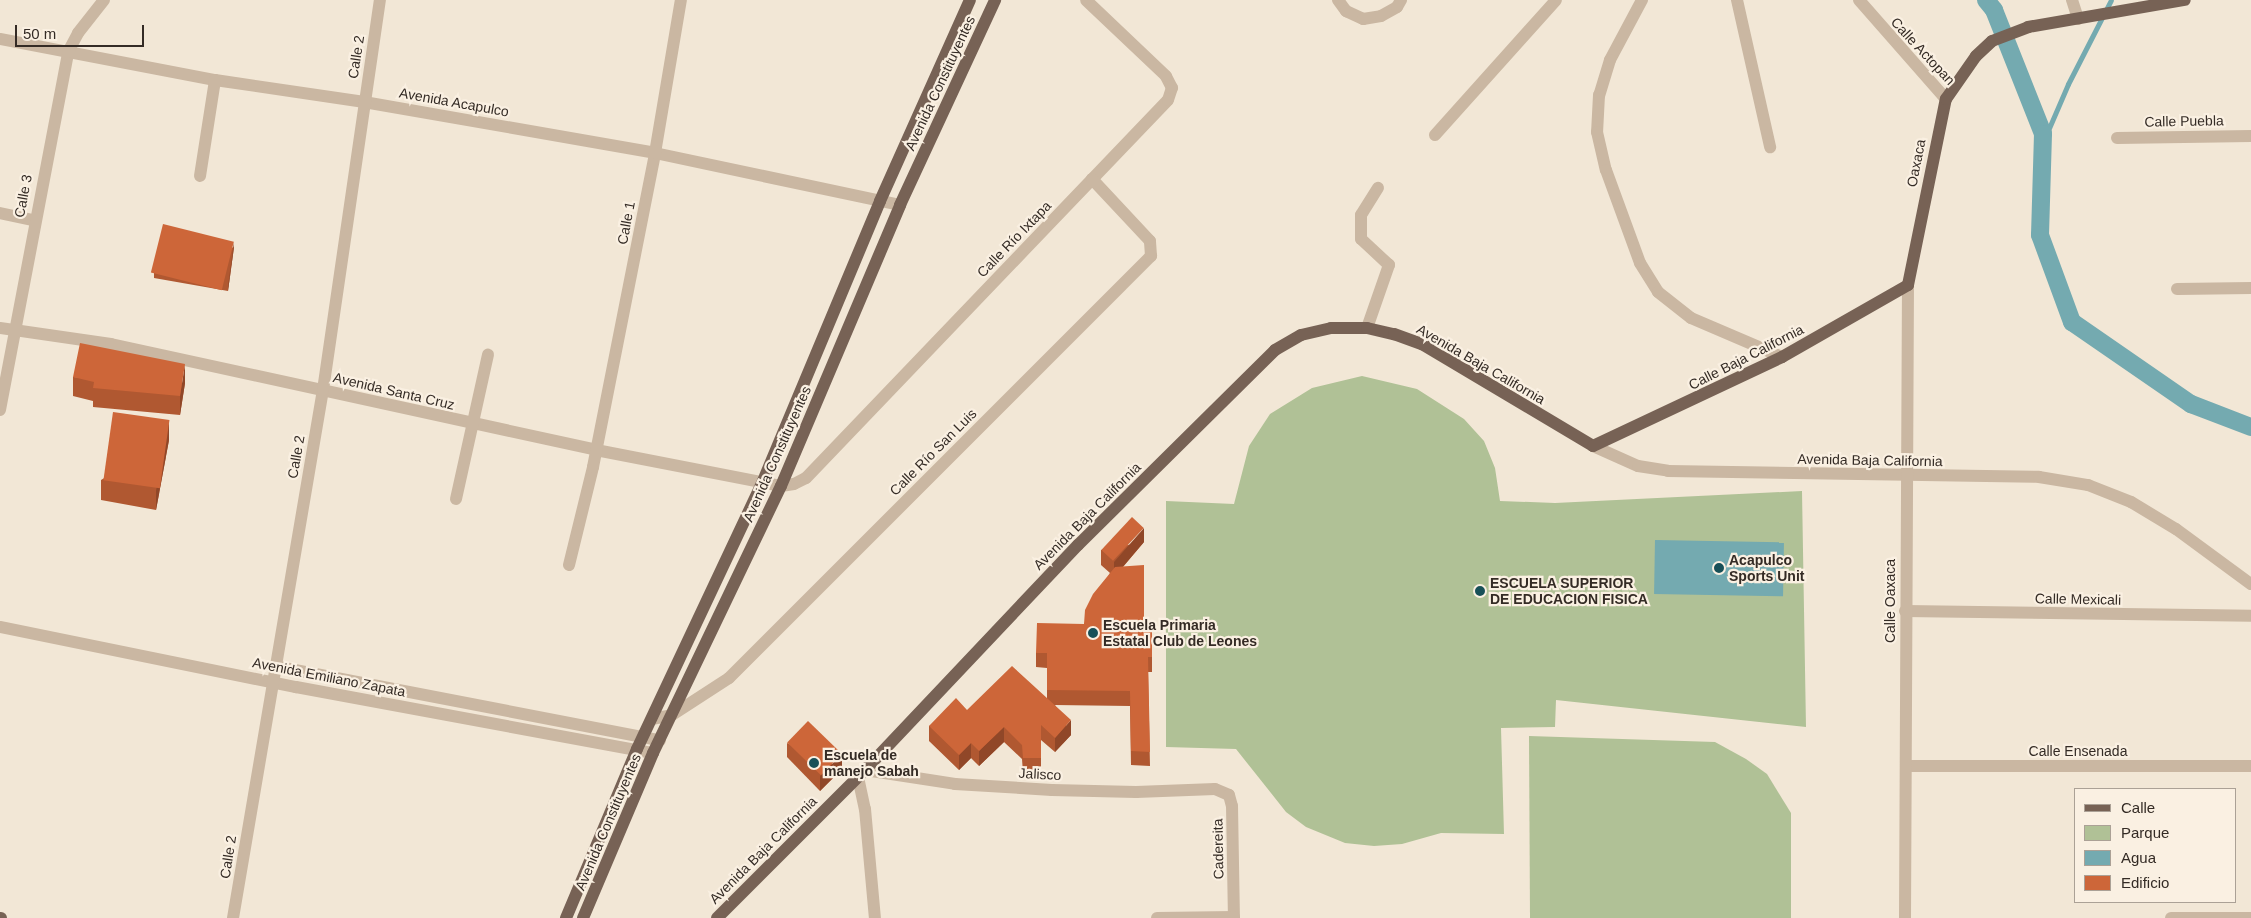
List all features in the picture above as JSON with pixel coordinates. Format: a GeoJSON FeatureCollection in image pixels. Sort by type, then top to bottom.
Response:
{"type":"FeatureCollection","features":[{"type":"Feature","properties":{"kind":"main road","name":"Avenida Constituyentes"},"geometry":{"type":"LineString","coordinates":[[566,918],[637,750],[763,481],[880,202],[970,0]]}},
{"type":"Feature","properties":{"kind":"main road","name":"Avenida Constituyentes"},"geometry":{"type":"LineString","coordinates":[[583,918],[653,754],[781,486],[900,205],[995,0]]}},
{"type":"Feature","properties":{"kind":"main road"},"geometry":{"type":"LineString","coordinates":[[2084,18],[2163,2],[2185,0]]}},
{"type":"Feature","properties":{"kind":"main road","name":"Oaxaca"},"geometry":{"type":"LineString","coordinates":[[1908,285],[1946,99],[1976,56],[1992,42],[2028,27],[2084,18]]}},
{"type":"Feature","properties":{"kind":"main road","name":"Calle Baja California"},"geometry":{"type":"LineString","coordinates":[[1593,446],[1782,357],[1908,285]]}},
{"type":"Feature","properties":{"kind":"main road","name":"Avenida Baja California"},"geometry":{"type":"LineString","coordinates":[[717,918],[861,773],[1078,545],[1275,350],[1302,335],[1331,328],[1367,328],[1422,344],[1593,446]]}},
{"type":"Feature","properties":{"kind":"street","name":"Calle 3"},"geometry":{"type":"LineString","coordinates":[[0,410],[34,220],[68,52],[78,32],[104,0]]}},
{"type":"Feature","properties":{"kind":"street","name":"Calle 2"},"geometry":{"type":"LineString","coordinates":[[233,918],[271,680],[322,390],[380,0]]}},
{"type":"Feature","properties":{"kind":"street","name":"Calle 1"},"geometry":{"type":"LineString","coordinates":[[569,565],[596,450],[655,153],[681,0]]}},
{"type":"Feature","properties":{"kind":"street","name":"Calle Río Ixtapa"},"geometry":{"type":"LineString","coordinates":[[781,486],[794,484],[806,478],[1168,100],[1172,88],[1166,76],[1086,0]]}},
{"type":"Feature","properties":{"kind":"street"},"geometry":{"type":"LineString","coordinates":[[1338,0],[1346,11],[1363,19],[1380,16],[1397,6],[1401,0]]}},
{"type":"Feature","properties":{"kind":"street"},"geometry":{"type":"LineString","coordinates":[[1435,134],[1556,0]]}},
{"type":"Feature","properties":{"kind":"street"},"geometry":{"type":"LineString","coordinates":[[1628,0],[1641,4],[1610,60],[1599,95],[1598,132],[1606,170],[1640,263],[1658,292],[1691,318],[1782,357]]}},
{"type":"Feature","properties":{"kind":"street"},"geometry":{"type":"LineString","coordinates":[[1737,0],[1770,147]]}},
{"type":"Feature","properties":{"kind":"street","name":"Calle Actopan"},"geometry":{"type":"LineString","coordinates":[[1859,0],[1946,99]]}},
{"type":"Feature","properties":{"kind":"street"},"geometry":{"type":"LineString","coordinates":[[2072,0],[2084,18]]}},
{"type":"Feature","properties":{"kind":"street","name":"Avenida Acapulco"},"geometry":{"type":"LineString","coordinates":[[0,39],[215,80],[364,102],[655,153],[900,205]]}},
{"type":"Feature","properties":{"kind":"street"},"geometry":{"type":"LineString","coordinates":[[200,176],[215,80]]}},
{"type":"Feature","properties":{"kind":"street","name":"Calle Puebla"},"geometry":{"type":"LineString","coordinates":[[2116,138],[2251,136]]}},
{"type":"Feature","properties":{"kind":"street","name":"Calle Río San Luis"},"geometry":{"type":"LineString","coordinates":[[652,719],[672,715],[729,678],[1151,256],[1150,241],[1092,179]]}},
{"type":"Feature","properties":{"kind":"street"},"geometry":{"type":"LineString","coordinates":[[1367,328],[1389,265],[1361,239],[1361,215],[1378,188]]}},
{"type":"Feature","properties":{"kind":"street"},"geometry":{"type":"LineString","coordinates":[[0,213],[34,220]]}},
{"type":"Feature","properties":{"kind":"street","name":"Calle Oaxaca"},"geometry":{"type":"LineString","coordinates":[[1905,918],[1908,285]]}},
{"type":"Feature","properties":{"kind":"street"},"geometry":{"type":"LineString","coordinates":[[2177,289],[2251,288]]}},
{"type":"Feature","properties":{"kind":"street","name":"Avenida Santa Cruz"},"geometry":{"type":"LineString","coordinates":[[0,328],[112,344],[472,424],[781,486]]}},
{"type":"Feature","properties":{"kind":"street"},"geometry":{"type":"LineString","coordinates":[[456,499],[488,354]]}},
{"type":"Feature","properties":{"kind":"street","name":"Avenida Baja California"},"geometry":{"type":"LineString","coordinates":[[1593,446],[1638,466],[1668,470],[1906,476],[2039,477],[2088,485],[2131,502],[2176,529],[2251,584]]}},
{"type":"Feature","properties":{"kind":"street","name":"Calle Mexicali"},"geometry":{"type":"LineString","coordinates":[[1905,611],[2251,616]]}},
{"type":"Feature","properties":{"kind":"street","name":"Avenida Emiliano Zapata"},"geometry":{"type":"LineString","coordinates":[[0,627],[653,754]]}},
{"type":"Feature","properties":{"kind":"street","name":"Avenida Emiliano Zapata"},"geometry":{"type":"LineString","coordinates":[[274,666],[660,740]]}},
{"type":"Feature","properties":{"kind":"street","name":"Calle Ensenada"},"geometry":{"type":"LineString","coordinates":[[1906,766],[2251,766]]}},
{"type":"Feature","properties":{"kind":"street"},"geometry":{"type":"LineString","coordinates":[[861,773],[875,918]]}},
{"type":"Feature","properties":{"kind":"street","name":"Jalisco"},"geometry":{"type":"LineString","coordinates":[[861,773],[955,784],[1052,790],[1136,792],[1215,789]]}},
{"type":"Feature","properties":{"kind":"street","name":"Cadereita"},"geometry":{"type":"LineString","coordinates":[[1215,789],[1229,796],[1232,806],[1234,917]]}},
{"type":"Feature","properties":{"kind":"street"},"geometry":{"type":"LineString","coordinates":[[1158,918],[1234,917]]}},
{"type":"Feature","properties":{"kind":"street"},"geometry":{"type":"LineString","coordinates":[[2171,918],[2251,918]]}},
{"type":"Feature","properties":{"kind":"green space","name":"ESCUELA SUPERIOR DE EDUCACION FISICA"},"geometry":{"type":"Polygon","coordinates":[[[1362,376],[1417,389],[1464,419],[1484,441],[1495,468],[1500,501],[1555,503],[1802,491],[1806,727],[1556,700],[1555,727],[1501,728],[1504,834],[1441,833],[1402,844],[1374,846],[1345,843],[1306,827],[1286,812],[1236,749],[1166,747],[1166,501],[1234,504],[1249,446],[1270,414],[1312,388],[1362,376]]]}},
{"type":"Feature","properties":{"kind":"green space"},"geometry":{"type":"Polygon","coordinates":[[[1529,736],[1715,742],[1746,759],[1767,774],[1791,813],[1791,918],[1530,918],[1529,736]]]}},
{"type":"Feature","properties":{"kind":"water","name":"Acapulco Sports Unit"},"geometry":{"type":"Polygon","coordinates":[[[1655,540],[1784,542],[1783,596],[1654,594],[1655,540]]]}},
{"type":"Feature","properties":{"kind":"building"},"geometry":{"type":"Polygon","coordinates":[[[163,224],[234,242],[222,290],[151,273],[163,224]]]}},
{"type":"Feature","properties":{"kind":"building"},"geometry":{"type":"Polygon","coordinates":[[[80,343],[185,364],[180,396],[93,388],[94,382],[73,377],[80,343]]]}},
{"type":"Feature","properties":{"kind":"building"},"geometry":{"type":"Polygon","coordinates":[[[113,412],[169,420],[160,488],[103,480],[113,412]]]}},
{"type":"Feature","properties":{"kind":"building"},"geometry":{"type":"Polygon","coordinates":[[[1132,517],[1144,528],[1113,561],[1101,550],[1132,517]]]}},
{"type":"Feature","properties":{"kind":"building"},"geometry":{"type":"Polygon","coordinates":[[[1144,565],[1144,626],[1152,626],[1152,657],[1148,657],[1150,752],[1131,751],[1130,691],[1047,690],[1047,653],[1036,653],[1037,623],[1084,624],[1085,610],[1093,594],[1115,567],[1144,565]]]}},
{"type":"Feature","properties":{"kind":"building"},"geometry":{"type":"Polygon","coordinates":[[[1012,666],[1071,720],[1055,738],[1041,725],[1041,758],[1023,758],[1022,745],[1004,727],[979,751],[971,743],[959,755],[929,726],[956,698],[967,710],[1012,666]]]}},
{"type":"Feature","properties":{"kind":"building"},"geometry":{"type":"Polygon","coordinates":[[[808,721],[842,754],[821,775],[787,743],[808,721]]]}},
{"type":"Feature","properties":{"kind":"waterway"},"geometry":{"type":"LineString","coordinates":[[1986,0],[1994,10],[2043,134],[2040,235],[2072,322],[2191,404],[2251,427]]}},
{"type":"Feature","properties":{"kind":"waterway"},"geometry":{"type":"LineString","coordinates":[[2043,142],[2068,84],[2111,0]]}},
{"type":"Feature","properties":{"kind":"place","name":"Acapulco Sports Unit"},"geometry":{"type":"Point","coordinates":[1719,568]}},
{"type":"Feature","properties":{"kind":"place","name":"ESCUELA SUPERIOR DE EDUCACION FISICA"},"geometry":{"type":"Point","coordinates":[1480,591]}},
{"type":"Feature","properties":{"kind":"place","name":"Escuela Primaria Estatal Club de Leones"},"geometry":{"type":"Point","coordinates":[1093,633]}},
{"type":"Feature","properties":{"kind":"place","name":"Escuela de manejo Sabah"},"geometry":{"type":"Point","coordinates":[814,763]}}]}
